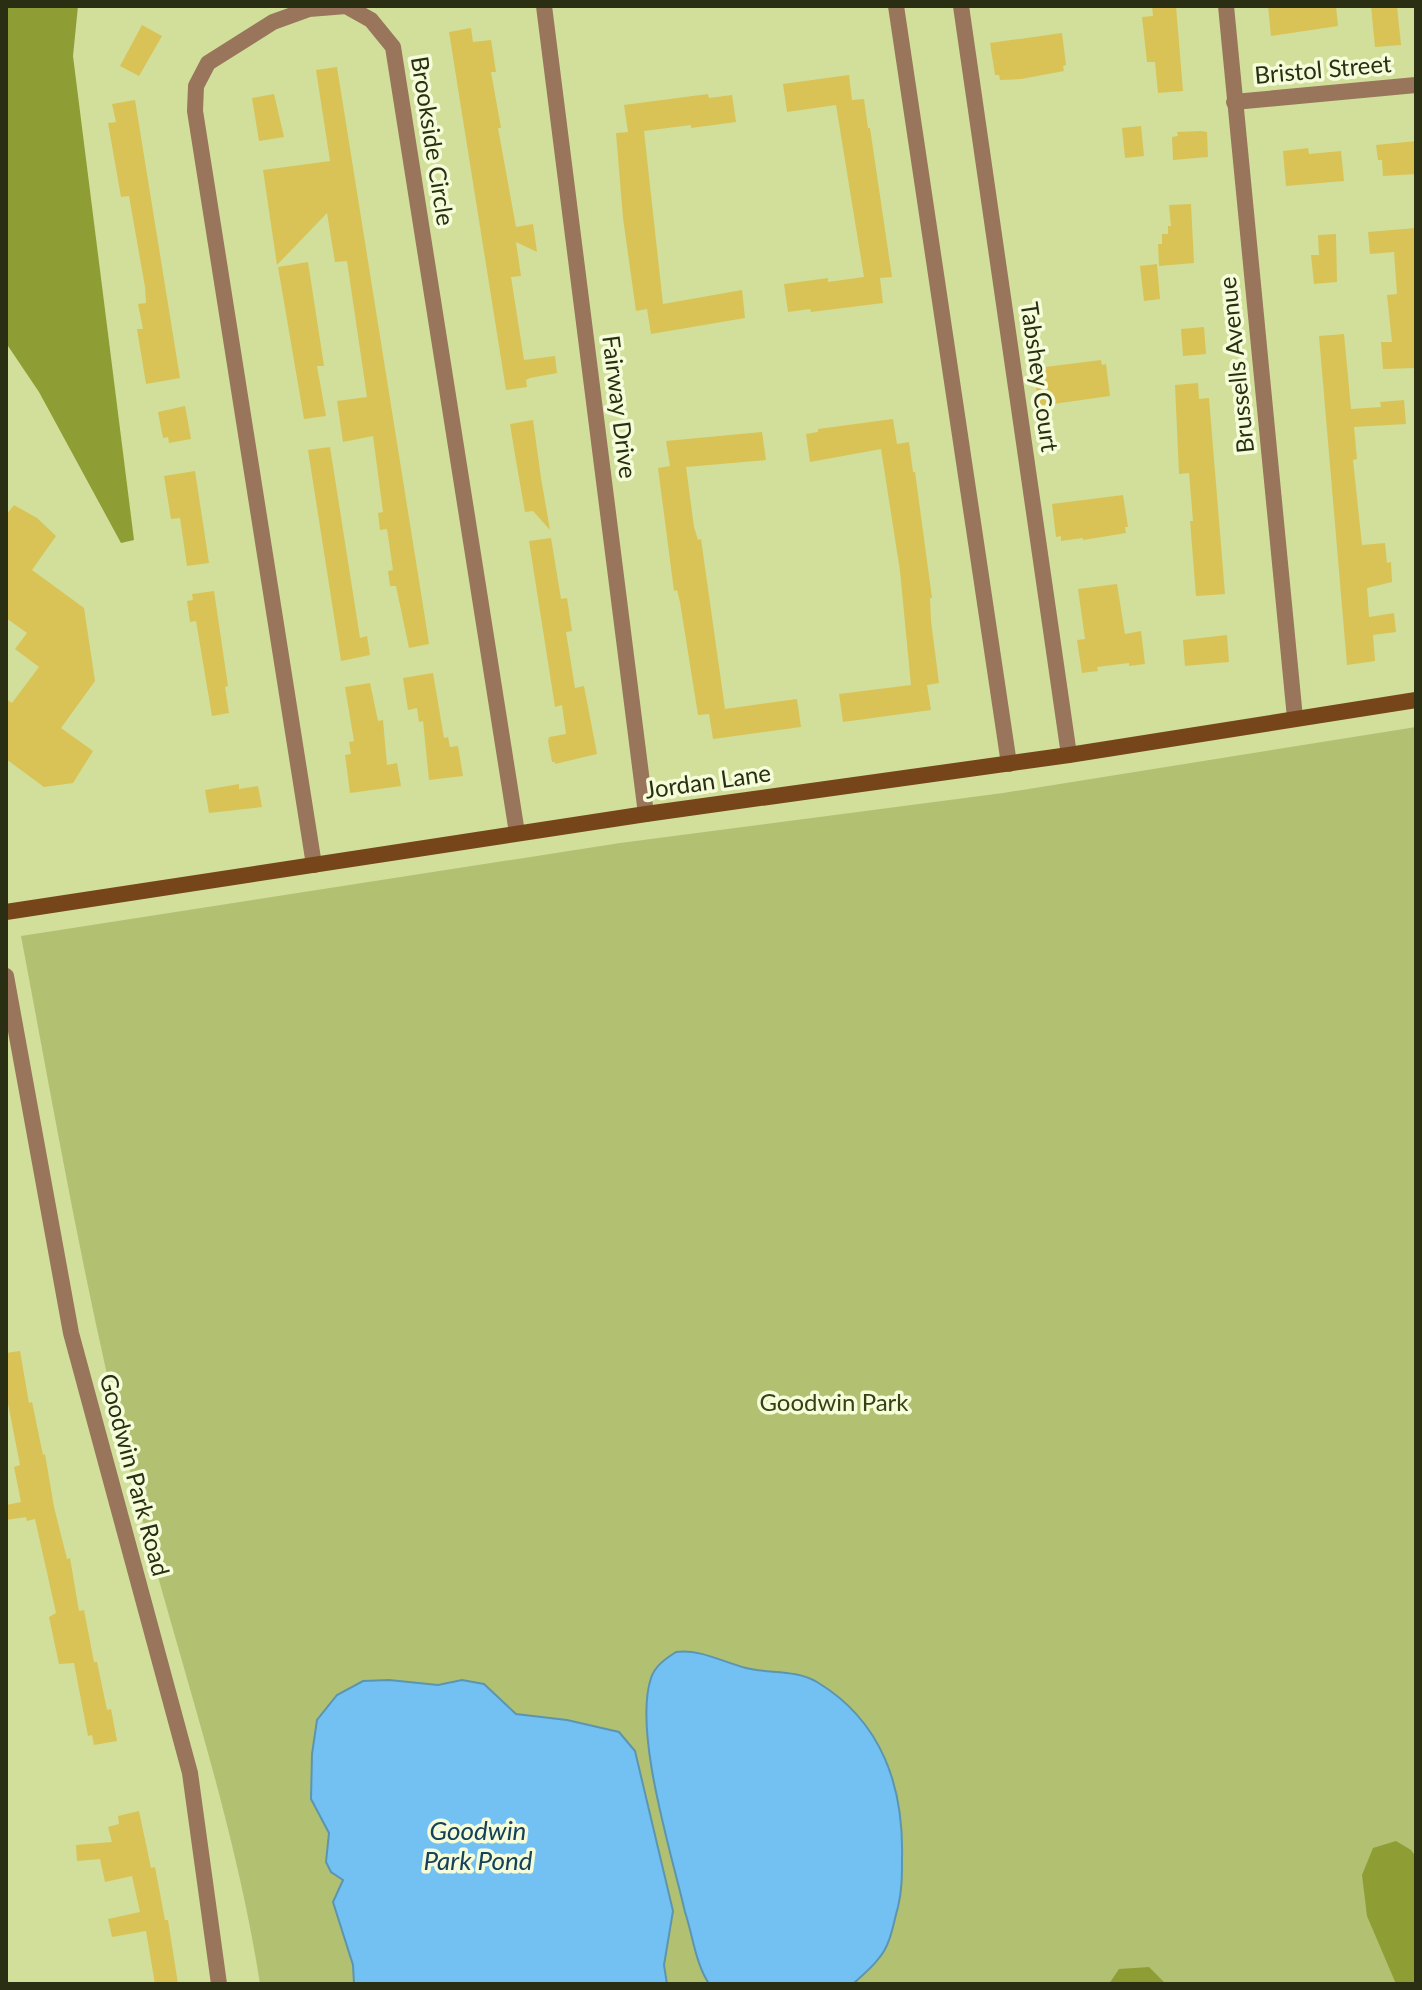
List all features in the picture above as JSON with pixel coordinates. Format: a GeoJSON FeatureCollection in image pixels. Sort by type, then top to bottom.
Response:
{"type":"FeatureCollection","features":[{"type":"Feature","properties":{"kind":"main road","name":"Jordan Lane"},"geometry":{"type":"LineString","coordinates":[[6,912],[517,833],[1069,755],[1416,700]]}},
{"type":"Feature","properties":{"kind":"street","name":"Brookside Circle"},"geometry":{"type":"LineString","coordinates":[[314,865],[195,111],[196,86],[208,63],[273,22],[309,9],[346,6],[371,20],[393,47],[517,833]]}},
{"type":"Feature","properties":{"kind":"street","name":"Fairway Drive"},"geometry":{"type":"LineString","coordinates":[[544,6],[646,814]]}},
{"type":"Feature","properties":{"kind":"street"},"geometry":{"type":"LineString","coordinates":[[896,6],[1009,764]]}},
{"type":"Feature","properties":{"kind":"street","name":"Tabshey Court"},"geometry":{"type":"LineString","coordinates":[[961,6],[1069,755]]}},
{"type":"Feature","properties":{"kind":"street","name":"Brussells Avenue"},"geometry":{"type":"LineString","coordinates":[[1226,6],[1295,718]]}},
{"type":"Feature","properties":{"kind":"street","name":"Bristol Street"},"geometry":{"type":"LineString","coordinates":[[1234,102],[1416,85]]}},
{"type":"Feature","properties":{"kind":"street","name":"Goodwin Park Road"},"geometry":{"type":"LineString","coordinates":[[6,976],[71,1333],[190,1773],[219,1984]]}},
{"type":"Feature","properties":{"kind":"green space"},"geometry":{"type":"Polygon","coordinates":[[[6,6],[78,6],[73,56],[134,540],[121,543],[39,392],[6,343],[6,6]]]}},
{"type":"Feature","properties":{"kind":"green space","name":"Goodwin Park"},"geometry":{"type":"Polygon","coordinates":[[[1416,727],[1416,1984],[260,1984],[218,1791],[147,1539],[115,1408],[72,1206],[21,936],[620,843],[1003,793],[1416,727]]]}},
{"type":"Feature","properties":{"kind":"green space"},"geometry":{"type":"Polygon","coordinates":[[[1396,1841],[1416,1857],[1416,1984],[1396,1984],[1367,1916],[1362,1875],[1373,1848],[1396,1841]]]}},
{"type":"Feature","properties":{"kind":"green space"},"geometry":{"type":"Polygon","coordinates":[[[1149,1967],[1166,1984],[1109,1984],[1119,1969],[1149,1967]]]}},
{"type":"Feature","properties":{"kind":"water"},"geometry":{"type":"Polygon","coordinates":[[[676,1652],[694,1652],[746,1668],[791,1673],[817,1682],[858,1716],[885,1758],[899,1806],[902,1883],[886,1947],[853,1984],[709,1984],[704,1976],[656,1794],[647,1729],[651,1678],[658,1666],[676,1652]]]}},
{"type":"Feature","properties":{"kind":"water","name":"Goodwin Park Pond"},"geometry":{"type":"Polygon","coordinates":[[[462,1680],[484,1684],[516,1714],[567,1720],[619,1732],[635,1751],[673,1911],[664,1965],[667,1984],[354,1984],[353,1965],[333,1902],[343,1880],[331,1872],[326,1862],[329,1833],[311,1799],[312,1754],[317,1720],[337,1695],[363,1681],[438,1685],[462,1680]]]}},
{"type":"Feature","properties":{"kind":"building"},"geometry":{"type":"Polygon","coordinates":[[[1152,6],[1176,6],[1183,91],[1158,93],[1155,62],[1147,62],[1142,17],[1153,16],[1152,6]]]}},
{"type":"Feature","properties":{"kind":"building"},"geometry":{"type":"Polygon","coordinates":[[[1268,6],[1336,6],[1338,26],[1271,36],[1268,6]]]}},
{"type":"Feature","properties":{"kind":"building"},"geometry":{"type":"Polygon","coordinates":[[[1371,6],[1397,6],[1401,45],[1375,47],[1371,6]]]}},
{"type":"Feature","properties":{"kind":"building"},"geometry":{"type":"Polygon","coordinates":[[[142,25],[162,36],[139,76],[120,66],[142,25]]]}},
{"type":"Feature","properties":{"kind":"building"},"geometry":{"type":"Polygon","coordinates":[[[471,28],[473,42],[491,40],[496,72],[491,72],[501,128],[498,128],[516,227],[533,224],[537,252],[516,242],[521,276],[511,277],[524,360],[555,356],[557,373],[530,378],[526,380],[527,387],[506,390],[449,32],[471,28]]]}},
{"type":"Feature","properties":{"kind":"building"},"geometry":{"type":"Polygon","coordinates":[[[1062,33],[1064,71],[1021,79],[1000,80],[999,75],[995,75],[990,43],[1062,33]]]}},
{"type":"Feature","properties":{"kind":"building"},"geometry":{"type":"Polygon","coordinates":[[[337,67],[429,644],[409,648],[396,586],[390,586],[388,571],[393,570],[387,529],[380,530],[378,513],[383,512],[373,436],[343,442],[337,401],[367,397],[347,261],[335,262],[327,213],[277,265],[263,170],[330,161],[316,70],[337,67]]]}},
{"type":"Feature","properties":{"kind":"building"},"geometry":{"type":"Polygon","coordinates":[[[849,75],[852,100],[864,99],[892,277],[880,278],[883,303],[788,312],[784,284],[864,277],[836,105],[787,112],[783,84],[849,75]]]}},
{"type":"Feature","properties":{"kind":"building"},"geometry":{"type":"Polygon","coordinates":[[[274,94],[284,137],[259,141],[252,98],[274,94]]]}},
{"type":"Feature","properties":{"kind":"building"},"geometry":{"type":"Polygon","coordinates":[[[708,94],[709,98],[732,95],[736,122],[644,131],[663,304],[742,290],[745,318],[651,334],[647,309],[636,311],[623,218],[616,133],[628,132],[624,105],[708,94]]]}},
{"type":"Feature","properties":{"kind":"building"},"geometry":{"type":"Polygon","coordinates":[[[135,100],[180,378],[146,384],[137,329],[143,329],[138,304],[146,303],[145,287],[129,196],[121,197],[108,123],[116,122],[112,104],[135,100]]]}},
{"type":"Feature","properties":{"kind":"building"},"geometry":{"type":"Polygon","coordinates":[[[1141,126],[1144,156],[1125,158],[1122,128],[1141,126]]]}},
{"type":"Feature","properties":{"kind":"building"},"geometry":{"type":"Polygon","coordinates":[[[1177,132],[1207,132],[1208,157],[1173,160],[1172,137],[1178,136],[1177,132]]]}},
{"type":"Feature","properties":{"kind":"building"},"geometry":{"type":"Polygon","coordinates":[[[1416,141],[1416,174],[1383,176],[1382,160],[1378,160],[1376,145],[1416,141]]]}},
{"type":"Feature","properties":{"kind":"building"},"geometry":{"type":"Polygon","coordinates":[[[1308,148],[1309,154],[1341,151],[1344,181],[1286,186],[1283,151],[1308,148]]]}},
{"type":"Feature","properties":{"kind":"building"},"geometry":{"type":"Polygon","coordinates":[[[1191,204],[1194,263],[1159,266],[1158,244],[1162,244],[1162,234],[1168,234],[1168,226],[1171,226],[1169,205],[1191,204]]]}},
{"type":"Feature","properties":{"kind":"building"},"geometry":{"type":"Polygon","coordinates":[[[1416,228],[1416,368],[1383,369],[1381,342],[1392,342],[1387,295],[1397,294],[1394,252],[1370,254],[1368,232],[1416,228]]]}},
{"type":"Feature","properties":{"kind":"building"},"geometry":{"type":"Polygon","coordinates":[[[1336,234],[1337,282],[1314,284],[1311,255],[1319,255],[1318,235],[1336,234]]]}},
{"type":"Feature","properties":{"kind":"building"},"geometry":{"type":"Polygon","coordinates":[[[308,262],[324,366],[317,366],[326,416],[304,419],[278,267],[308,262]]]}},
{"type":"Feature","properties":{"kind":"building"},"geometry":{"type":"Polygon","coordinates":[[[1157,264],[1160,299],[1144,301],[1140,266],[1157,264]]]}},
{"type":"Feature","properties":{"kind":"building"},"geometry":{"type":"Polygon","coordinates":[[[1204,327],[1206,354],[1183,356],[1181,329],[1204,327]]]}},
{"type":"Feature","properties":{"kind":"building"},"geometry":{"type":"Polygon","coordinates":[[[1344,334],[1351,409],[1381,407],[1380,402],[1404,400],[1406,424],[1354,427],[1357,459],[1353,460],[1362,545],[1385,543],[1387,563],[1391,562],[1392,582],[1367,588],[1369,617],[1394,613],[1396,632],[1373,635],[1375,661],[1347,665],[1319,336],[1344,334]]]}},
{"type":"Feature","properties":{"kind":"building"},"geometry":{"type":"Polygon","coordinates":[[[1101,360],[1102,365],[1106,364],[1110,396],[1039,406],[1034,374],[1037,368],[1101,360]]]}},
{"type":"Feature","properties":{"kind":"building"},"geometry":{"type":"Polygon","coordinates":[[[1198,383],[1199,399],[1209,398],[1225,594],[1196,596],[1189,473],[1179,474],[1175,385],[1198,383]]]}},
{"type":"Feature","properties":{"kind":"building"},"geometry":{"type":"Polygon","coordinates":[[[185,406],[191,439],[169,443],[168,437],[163,438],[158,412],[185,406]]]}},
{"type":"Feature","properties":{"kind":"building"},"geometry":{"type":"Polygon","coordinates":[[[893,419],[897,444],[909,442],[915,472],[932,598],[931,621],[939,683],[927,685],[931,710],[843,722],[839,694],[911,685],[900,571],[881,449],[810,462],[806,434],[818,432],[818,429],[893,419]]]}},
{"type":"Feature","properties":{"kind":"building"},"geometry":{"type":"Polygon","coordinates":[[[533,420],[550,530],[533,511],[525,512],[510,424],[533,420]]]}},
{"type":"Feature","properties":{"kind":"building"},"geometry":{"type":"Polygon","coordinates":[[[762,432],[766,460],[686,467],[694,527],[698,540],[701,539],[725,709],[797,699],[801,727],[713,739],[709,714],[698,715],[680,602],[677,590],[674,591],[658,468],[670,466],[666,441],[762,432]]]}},
{"type":"Feature","properties":{"kind":"building"},"geometry":{"type":"Polygon","coordinates":[[[330,447],[360,638],[367,636],[370,655],[341,661],[308,450],[330,447]]]}},
{"type":"Feature","properties":{"kind":"building"},"geometry":{"type":"Polygon","coordinates":[[[195,471],[209,563],[187,566],[180,518],[171,519],[164,476],[195,471]]]}},
{"type":"Feature","properties":{"kind":"building"},"geometry":{"type":"Polygon","coordinates":[[[1123,495],[1128,527],[1125,527],[1126,533],[1083,540],[1061,541],[1061,536],[1056,537],[1052,504],[1123,495]]]}},
{"type":"Feature","properties":{"kind":"building"},"geometry":{"type":"Polygon","coordinates":[[[14,505],[37,518],[56,536],[32,570],[84,608],[95,681],[61,728],[93,751],[73,783],[44,787],[6,759],[6,699],[12,703],[39,667],[15,649],[27,633],[6,618],[6,515],[14,505]]]}},
{"type":"Feature","properties":{"kind":"building"},"geometry":{"type":"Polygon","coordinates":[[[551,538],[561,599],[567,598],[572,631],[566,632],[575,688],[584,686],[597,754],[555,764],[552,762],[549,737],[566,734],[562,705],[555,707],[529,541],[551,538]]]}},
{"type":"Feature","properties":{"kind":"building"},"geometry":{"type":"Polygon","coordinates":[[[1117,584],[1125,634],[1141,631],[1145,664],[1097,667],[1098,671],[1082,673],[1077,640],[1085,639],[1078,589],[1117,584]]]}},
{"type":"Feature","properties":{"kind":"building"},"geometry":{"type":"Polygon","coordinates":[[[214,591],[229,713],[212,716],[196,621],[190,622],[187,601],[193,600],[192,594],[214,591]]]}},
{"type":"Feature","properties":{"kind":"building"},"geometry":{"type":"Polygon","coordinates":[[[1227,635],[1229,662],[1185,666],[1183,640],[1227,635]]]}},
{"type":"Feature","properties":{"kind":"building"},"geometry":{"type":"Polygon","coordinates":[[[433,673],[444,738],[448,737],[450,747],[458,746],[463,776],[429,780],[423,721],[419,722],[417,708],[408,710],[403,678],[433,673]]]}},
{"type":"Feature","properties":{"kind":"building"},"geometry":{"type":"Polygon","coordinates":[[[370,683],[378,721],[383,720],[387,765],[397,763],[401,786],[350,793],[345,755],[351,754],[349,742],[354,741],[345,687],[370,683]]]}},
{"type":"Feature","properties":{"kind":"building"},"geometry":{"type":"Polygon","coordinates":[[[239,784],[239,789],[258,786],[262,807],[209,813],[205,790],[239,784]]]}},
{"type":"Feature","properties":{"kind":"building"},"geometry":{"type":"Polygon","coordinates":[[[20,1351],[29,1403],[32,1402],[45,1454],[54,1507],[67,1559],[70,1558],[79,1611],[84,1610],[94,1662],[97,1662],[107,1710],[111,1709],[117,1741],[94,1745],[92,1735],[88,1736],[74,1663],[59,1664],[49,1617],[56,1613],[35,1519],[6,1520],[6,1505],[21,1502],[14,1467],[20,1465],[6,1393],[6,1353],[20,1351]]]}},
{"type":"Feature","properties":{"kind":"building"},"geometry":{"type":"Polygon","coordinates":[[[139,1811],[151,1868],[155,1867],[165,1920],[168,1920],[178,1984],[155,1984],[146,1931],[112,1937],[108,1919],[140,1912],[132,1876],[105,1882],[100,1859],[77,1861],[76,1845],[112,1842],[108,1827],[119,1824],[118,1816],[139,1811]]]}}]}
